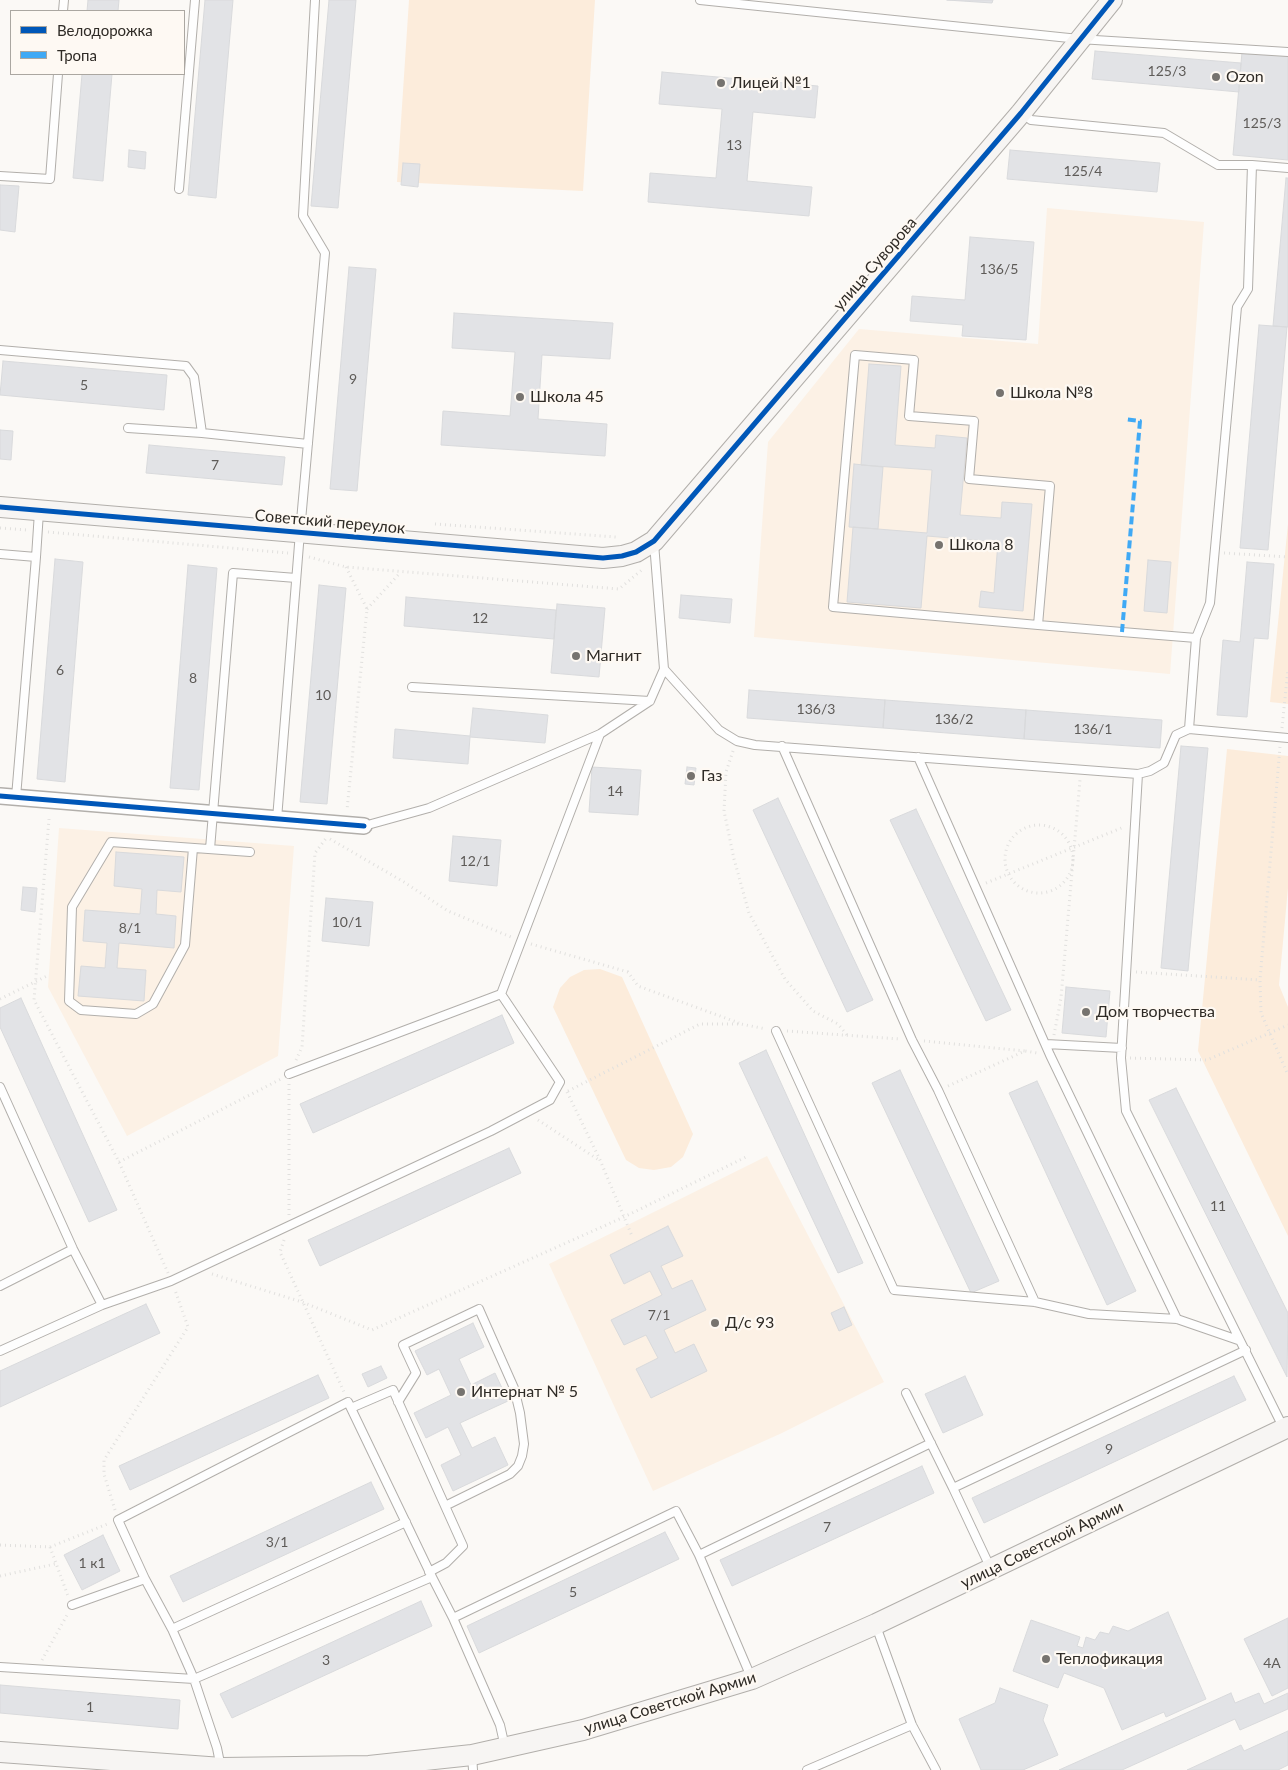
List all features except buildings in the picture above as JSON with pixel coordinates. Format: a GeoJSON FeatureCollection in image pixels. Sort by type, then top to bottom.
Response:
{"type":"FeatureCollection","features":[{"type":"Feature","properties":{"kind":"street","name":"улица Суворова"},"geometry":{"type":"LineString","coordinates":[[654,550],[1022,113],[1112,0]]}},
{"type":"Feature","properties":{"kind":"street","name":"Советский переулок"},"geometry":{"type":"LineString","coordinates":[[0,507],[602,558],[654,550]]}},
{"type":"Feature","properties":{"kind":"street"},"geometry":{"type":"LineString","coordinates":[[0,796],[364,826]]}},
{"type":"Feature","properties":{"kind":"street","name":"улица Советской Армии"},"geometry":{"type":"LineString","coordinates":[[0,1752],[139,1766],[222,1768],[472,1763],[505,1748],[583,1730],[752,1679],[876,1624],[1287,1431]]}},
{"type":"Feature","properties":{"kind":"lane"},"geometry":{"type":"LineString","coordinates":[[179,189],[195,0]]}},
{"type":"Feature","properties":{"kind":"lane"},"geometry":{"type":"LineString","coordinates":[[278,819],[298,554],[326,254],[303,216],[315,0]]}},
{"type":"Feature","properties":{"kind":"lane"},"geometry":{"type":"LineString","coordinates":[[700,0],[1080,39],[1288,52]]}},
{"type":"Feature","properties":{"kind":"lane"},"geometry":{"type":"LineString","coordinates":[[0,176],[50,179],[58,75]]}},
{"type":"Feature","properties":{"kind":"lane"},"geometry":{"type":"LineString","coordinates":[[1022,113],[1031,120],[1164,133],[1218,165],[1288,168]]}},
{"type":"Feature","properties":{"kind":"lane"},"geometry":{"type":"LineString","coordinates":[[1188,729],[1196,638],[1210,603],[1236,307],[1248,289],[1252,165]]}},
{"type":"Feature","properties":{"kind":"lane"},"geometry":{"type":"LineString","coordinates":[[0,350],[186,366],[194,377],[202,433]]}},
{"type":"Feature","properties":{"kind":"lane"},"geometry":{"type":"LineString","coordinates":[[1038,625],[1050,486],[969,479],[974,422],[909,416],[914,360],[854,355],[833,607],[1038,625],[1196,638]]}},
{"type":"Feature","properties":{"kind":"lane"},"geometry":{"type":"LineString","coordinates":[[128,428],[202,433],[308,444]]}},
{"type":"Feature","properties":{"kind":"lane"},"geometry":{"type":"LineString","coordinates":[[16,797],[40,510]]}},
{"type":"Feature","properties":{"kind":"lane"},"geometry":{"type":"LineString","coordinates":[[364,826],[429,808],[600,734],[650,701],[664,669],[654,550]]}},
{"type":"Feature","properties":{"kind":"lane"},"geometry":{"type":"LineString","coordinates":[[0,554],[36,557]]}},
{"type":"Feature","properties":{"kind":"lane"},"geometry":{"type":"LineString","coordinates":[[210,849],[233,573],[296,578]]}},
{"type":"Feature","properties":{"kind":"lane"},"geometry":{"type":"LineString","coordinates":[[664,669],[719,730],[737,740],[755,744],[1138,774],[1150,771],[1164,763],[1176,735],[1188,729],[1284,738]]}},
{"type":"Feature","properties":{"kind":"lane"},"geometry":{"type":"LineString","coordinates":[[412,687],[650,701]]}},
{"type":"Feature","properties":{"kind":"lane"},"geometry":{"type":"LineString","coordinates":[[289,1074],[501,994],[600,734]]}},
{"type":"Feature","properties":{"kind":"lane"},"geometry":{"type":"LineString","coordinates":[[782,746],[912,1040],[938,1090],[1036,1302]]}},
{"type":"Feature","properties":{"kind":"lane"},"geometry":{"type":"LineString","coordinates":[[918,757],[1049,1044],[1050,1055],[1177,1319]]}},
{"type":"Feature","properties":{"kind":"lane"},"geometry":{"type":"LineString","coordinates":[[1138,774],[1121,1058],[1126,1111],[1238,1340],[1246,1350],[1287,1431]]}},
{"type":"Feature","properties":{"kind":"lane"},"geometry":{"type":"LineString","coordinates":[[193,848],[185,944],[153,1004],[136,1014],[82,1010],[68,1001],[72,907],[111,842],[250,852]]}},
{"type":"Feature","properties":{"kind":"lane"},"geometry":{"type":"LineString","coordinates":[[0,1351],[102,1305],[171,1281],[491,1131],[550,1100],[560,1082],[501,994]]}},
{"type":"Feature","properties":{"kind":"lane"},"geometry":{"type":"LineString","coordinates":[[776,1030],[894,1290],[1036,1302],[1089,1314],[1177,1319],[1238,1340]]}},
{"type":"Feature","properties":{"kind":"lane"},"geometry":{"type":"LineString","coordinates":[[1049,1044],[1122,1048]]}},
{"type":"Feature","properties":{"kind":"lane"},"geometry":{"type":"LineString","coordinates":[[0,1087],[74,1249],[102,1305]]}},
{"type":"Feature","properties":{"kind":"lane"},"geometry":{"type":"LineString","coordinates":[[0,1286],[74,1249]]}},
{"type":"Feature","properties":{"kind":"lane"},"geometry":{"type":"LineString","coordinates":[[398,1402],[416,1373],[402,1345],[479,1309],[514,1388],[520,1413],[524,1444],[522,1456],[518,1466],[510,1474],[445,1506]]}},
{"type":"Feature","properties":{"kind":"lane"},"geometry":{"type":"LineString","coordinates":[[953,1488],[1246,1350]]}},
{"type":"Feature","properties":{"kind":"lane"},"geometry":{"type":"LineString","coordinates":[[0,1667],[194,1679],[430,1574],[446,1563],[464,1546],[393,1390],[350,1405],[118,1520],[145,1579],[172,1629],[194,1679],[222,1768]]}},
{"type":"Feature","properties":{"kind":"lane"},"geometry":{"type":"LineString","coordinates":[[906,1393],[991,1569]]}},
{"type":"Feature","properties":{"kind":"lane"},"geometry":{"type":"LineString","coordinates":[[350,1405],[452,1618],[500,1726],[505,1748]]}},
{"type":"Feature","properties":{"kind":"lane"},"geometry":{"type":"LineString","coordinates":[[699,1555],[930,1443]]}},
{"type":"Feature","properties":{"kind":"lane"},"geometry":{"type":"LineString","coordinates":[[452,1618],[676,1510],[699,1555],[752,1679]]}},
{"type":"Feature","properties":{"kind":"lane"},"geometry":{"type":"LineString","coordinates":[[172,1629],[406,1522]]}},
{"type":"Feature","properties":{"kind":"lane"},"geometry":{"type":"LineString","coordinates":[[72,1605],[145,1579]]}},
{"type":"Feature","properties":{"kind":"lane"},"geometry":{"type":"LineString","coordinates":[[876,1624],[912,1725],[936,1770]]}},
{"type":"Feature","properties":{"kind":"lane"},"geometry":{"type":"LineString","coordinates":[[807,1770],[912,1725]]}},
{"type":"Feature","properties":{"kind":"path"},"geometry":{"type":"LineString","coordinates":[[429,524],[625,538]]}},
{"type":"Feature","properties":{"kind":"path"},"geometry":{"type":"LineString","coordinates":[[0,528],[298,554],[346,567],[400,573],[619,589],[654,550]]}},
{"type":"Feature","properties":{"kind":"path"},"geometry":{"type":"LineString","coordinates":[[1214,552],[1288,557]]}},
{"type":"Feature","properties":{"kind":"path"},"geometry":{"type":"LineString","coordinates":[[366,609],[400,573]]}},
{"type":"Feature","properties":{"kind":"path"},"geometry":{"type":"LineString","coordinates":[[1288,669],[1284,738],[1260,980],[1261,1013],[1288,1075]]}},
{"type":"Feature","properties":{"kind":"path"},"geometry":{"type":"LineString","coordinates":[[737,740],[726,772],[724,811],[734,859],[750,913],[785,979],[813,1011],[838,1024],[848,1035]]}},
{"type":"Feature","properties":{"kind":"path"},"geometry":{"type":"LineString","coordinates":[[1049,1044],[1061,998],[1081,770]]}},
{"type":"Feature","properties":{"kind":"path"},"geometry":{"type":"LineString","coordinates":[[0,1545],[50,1547],[118,1520],[104,1474],[104,1460],[188,1327],[171,1281],[119,1162],[34,1000],[49,820]]}},
{"type":"Feature","properties":{"kind":"path"},"geometry":{"type":"LineString","coordinates":[[976,887],[1136,823]]}},
{"type":"Feature","properties":{"kind":"path"},"geometry":{"type":"LineString","coordinates":[[1073,847],[1058,830],[1050,826],[1042,824],[1024,828],[1010,839],[1006,847],[1005,865],[1013,881],[1027,891],[1036,893],[1045,892],[1061,885],[1067,878],[1073,862]]}},
{"type":"Feature","properties":{"kind":"path"},"geometry":{"type":"LineString","coordinates":[[1127,971],[1260,980]]}},
{"type":"Feature","properties":{"kind":"path"},"geometry":{"type":"LineString","coordinates":[[0,999],[49,976]]}},
{"type":"Feature","properties":{"kind":"path"},"geometry":{"type":"LineString","coordinates":[[1121,1058],[1207,1060],[1288,1025]]}},
{"type":"Feature","properties":{"kind":"path"},"geometry":{"type":"LineString","coordinates":[[938,1090],[1025,1052],[1050,1055]]}},
{"type":"Feature","properties":{"kind":"path"},"geometry":{"type":"LineString","coordinates":[[119,1162],[289,1074],[289,1226],[280,1252],[350,1405]]}},
{"type":"Feature","properties":{"kind":"path"},"geometry":{"type":"LineString","coordinates":[[567,1092],[600,1160],[632,1236]]}},
{"type":"Feature","properties":{"kind":"path"},"geometry":{"type":"LineString","coordinates":[[527,1112],[600,1160]]}},
{"type":"Feature","properties":{"kind":"path"},"geometry":{"type":"LineString","coordinates":[[197,1269],[302,1302],[372,1330],[624,1216],[748,1156]]}},
{"type":"Feature","properties":{"kind":"path"},"geometry":{"type":"LineString","coordinates":[[36,1670],[72,1605],[50,1547]]}},
{"type":"Feature","properties":{"kind":"path"},"geometry":{"type":"LineString","coordinates":[[0,1576],[55,1564]]}},
{"type":"Feature","properties":{"kind":"shaded area"},"geometry":{"type":"Polygon","coordinates":[[[409,0],[595,0],[583,191],[397,182],[409,0]]]}},
{"type":"Feature","properties":{"kind":"shaded area","name":"Школа №8"},"geometry":{"type":"Polygon","coordinates":[[[1047,208],[1204,222],[1170,674],[754,637],[768,442],[859,329],[1038,344],[1047,208]]]}},
{"type":"Feature","properties":{"kind":"shaded area"},"geometry":{"type":"Polygon","coordinates":[[[1288,524],[1288,704],[1270,702],[1288,524]]]}},
{"type":"Feature","properties":{"kind":"shaded area"},"geometry":{"type":"Polygon","coordinates":[[[1227,749],[1288,756],[1288,888],[1279,985],[1288,1007],[1288,1236],[1198,1051],[1227,749]]]}},
{"type":"Feature","properties":{"kind":"shaded area"},"geometry":{"type":"Polygon","coordinates":[[[59,828],[294,846],[278,1056],[127,1136],[48,987],[59,828]]]}},
{"type":"Feature","properties":{"kind":"shaded area"},"geometry":{"type":"Polygon","coordinates":[[[600,969],[622,977],[693,1134],[683,1157],[671,1167],[654,1170],[639,1168],[626,1160],[553,1007],[560,988],[570,977],[584,970],[600,969]]]}},
{"type":"Feature","properties":{"kind":"shaded area","name":"Д/с 93"},"geometry":{"type":"Polygon","coordinates":[[[767,1156],[884,1382],[782,1433],[653,1491],[549,1264],[767,1156]]]}},
{"type":"Feature","properties":{"kind":"marked path"},"geometry":{"type":"LineString","coordinates":[[1122,632],[1140,421],[1124,419]]}},
{"type":"Feature","properties":{"kind":"cycle path"},"geometry":{"type":"LineString","coordinates":[[0,507],[603,558],[636,552],[654,541],[1021,113],[1112,0]]}},
{"type":"Feature","properties":{"kind":"cycle path"},"geometry":{"type":"LineString","coordinates":[[0,796],[364,826]]}},
{"type":"Feature","properties":{"kind":"place","name":"Ozon"},"geometry":{"type":"Point","coordinates":[1216,77]}},
{"type":"Feature","properties":{"kind":"place","name":"Лицей №1"},"geometry":{"type":"Point","coordinates":[721,83]}},
{"type":"Feature","properties":{"kind":"place","name":"Школа №8"},"geometry":{"type":"Point","coordinates":[1000,393]}},
{"type":"Feature","properties":{"kind":"place","name":"Школа 45"},"geometry":{"type":"Point","coordinates":[520,397]}},
{"type":"Feature","properties":{"kind":"place","name":"Школа 8"},"geometry":{"type":"Point","coordinates":[939,545]}},
{"type":"Feature","properties":{"kind":"place","name":"Магнит"},"geometry":{"type":"Point","coordinates":[576,656]}},
{"type":"Feature","properties":{"kind":"place","name":"Газ"},"geometry":{"type":"Point","coordinates":[691,776]}},
{"type":"Feature","properties":{"kind":"place","name":"Дом творчества"},"geometry":{"type":"Point","coordinates":[1086,1012]}},
{"type":"Feature","properties":{"kind":"place","name":"Д/с 93"},"geometry":{"type":"Point","coordinates":[715,1323]}},
{"type":"Feature","properties":{"kind":"place","name":"Интернат № 5"},"geometry":{"type":"Point","coordinates":[461,1392]}},
{"type":"Feature","properties":{"kind":"place","name":"Теплофикация"},"geometry":{"type":"Point","coordinates":[1046,1659]}}]}
